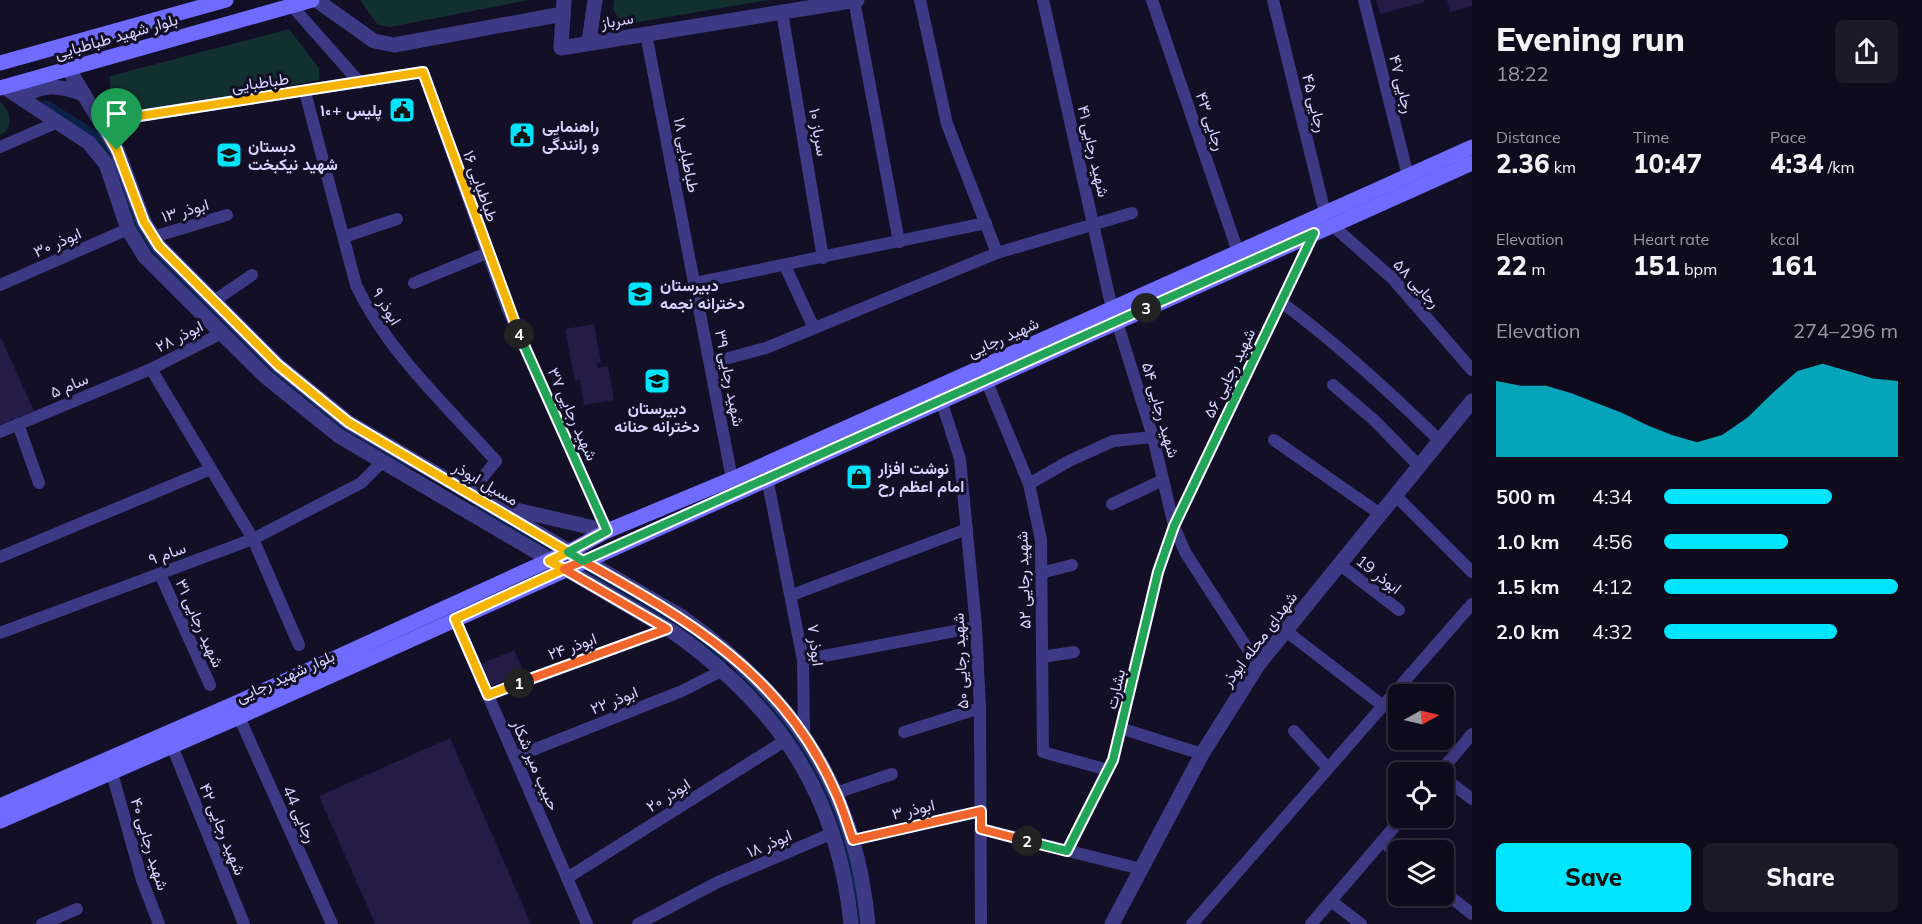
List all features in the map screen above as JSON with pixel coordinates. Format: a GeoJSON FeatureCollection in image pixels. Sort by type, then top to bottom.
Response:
{"type":"FeatureCollection","features":[{"type":"Feature","properties":{"kind":"main road","name":"بلوار شهید طباطبایی"},"geometry":{"type":"LineString","coordinates":[[0,63],[226,0]]}},
{"type":"Feature","properties":{"kind":"main road","name":"بلوار شهید طباطبایی"},"geometry":{"type":"LineString","coordinates":[[2,87],[291,3],[314,0]]}},
{"type":"Feature","properties":{"kind":"main road","name":"شهید رجایی"},"geometry":{"type":"LineString","coordinates":[[549,561],[607,531],[1114,315],[1314,233],[1328,219],[1408,176],[1472,147]]}},
{"type":"Feature","properties":{"kind":"main road","name":"شهید رجایی"},"geometry":{"type":"LineString","coordinates":[[583,561],[986,380],[1238,252],[1472,163]]}},
{"type":"Feature","properties":{"kind":"main road","name":"بلوار شهید رجایی"},"geometry":{"type":"LineString","coordinates":[[0,806],[234,704],[549,561]]}},
{"type":"Feature","properties":{"kind":"main road","name":"بلوار شهید رجایی"},"geometry":{"type":"LineString","coordinates":[[0,821],[239,717],[583,561]]}},
{"type":"Feature","properties":{"kind":"street"},"geometry":{"type":"LineString","coordinates":[[314,0],[374,41],[394,45],[563,7]]}},
{"type":"Feature","properties":{"kind":"street"},"geometry":{"type":"LineString","coordinates":[[589,42],[595,0]]}},
{"type":"Feature","properties":{"kind":"street"},"geometry":{"type":"LineString","coordinates":[[856,0],[899,242]]}},
{"type":"Feature","properties":{"kind":"street","name":"سرباز"},"geometry":{"type":"LineString","coordinates":[[563,7],[561,48],[856,0]]}},
{"type":"Feature","properties":{"kind":"street"},"geometry":{"type":"LineString","coordinates":[[920,0],[947,124],[997,253]]}},
{"type":"Feature","properties":{"kind":"street","name":"شهید رجایی ۴۱"},"geometry":{"type":"LineString","coordinates":[[1043,0],[1114,315]]}},
{"type":"Feature","properties":{"kind":"street","name":"رجایی ۴۳"},"geometry":{"type":"LineString","coordinates":[[1152,0],[1238,252]]}},
{"type":"Feature","properties":{"kind":"street","name":"رجایی ۴۵"},"geometry":{"type":"LineString","coordinates":[[1273,0],[1328,219]]}},
{"type":"Feature","properties":{"kind":"street","name":"رجایی ۴۷"},"geometry":{"type":"LineString","coordinates":[[1364,0],[1408,176]]}},
{"type":"Feature","properties":{"kind":"street"},"geometry":{"type":"LineString","coordinates":[[291,3],[360,83]]}},
{"type":"Feature","properties":{"kind":"street","name":"سرباز ۱۰"},"geometry":{"type":"LineString","coordinates":[[782,12],[823,258]]}},
{"type":"Feature","properties":{"kind":"street","name":"طباطبایی ۱۸"},"geometry":{"type":"LineString","coordinates":[[646,34],[694,283]]}},
{"type":"Feature","properties":{"kind":"street","name":"مسیل ابوذر"},"geometry":{"type":"LineString","coordinates":[[68,68],[117,150],[144,222],[159,246],[309,393],[390,449],[682,617],[722,646],[762,682],[804,735],[836,793],[853,840],[865,889],[868,924]]}},
{"type":"Feature","properties":{"kind":"street","name":"طباطبایی"},"geometry":{"type":"LineString","coordinates":[[101,122],[423,72]]}},
{"type":"Feature","properties":{"kind":"street","name":"طباطبایی ۱۶"},"geometry":{"type":"LineString","coordinates":[[423,72],[508,310]]}},
{"type":"Feature","properties":{"kind":"street"},"geometry":{"type":"LineString","coordinates":[[2,87],[89,143],[106,164],[128,229],[145,257],[298,406],[381,463],[667,629],[723,670],[749,694],[786,740],[819,796],[833,833],[848,892],[851,924]]}},
{"type":"Feature","properties":{"kind":"street"},"geometry":{"type":"LineString","coordinates":[[22,99],[30,91],[41,87],[71,89],[83,94]]}},
{"type":"Feature","properties":{"kind":"street","name":"ابوذر ۹"},"geometry":{"type":"LineString","coordinates":[[305,92],[356,285],[368,310],[390,342],[496,461],[475,498]]}},
{"type":"Feature","properties":{"kind":"street"},"geometry":{"type":"LineString","coordinates":[[0,147],[58,122]]}},
{"type":"Feature","properties":{"kind":"street"},"geometry":{"type":"LineString","coordinates":[[710,363],[766,348],[997,253],[1132,213]]}},
{"type":"Feature","properties":{"kind":"street","name":"ابوذر ۱۳"},"geometry":{"type":"LineString","coordinates":[[153,237],[227,215]]}},
{"type":"Feature","properties":{"kind":"street"},"geometry":{"type":"LineString","coordinates":[[344,237],[397,219]]}},
{"type":"Feature","properties":{"kind":"street","name":"رجایی ۵۸"},"geometry":{"type":"LineString","coordinates":[[1328,219],[1393,279],[1472,370]]}},
{"type":"Feature","properties":{"kind":"street"},"geometry":{"type":"LineString","coordinates":[[694,283],[986,224]]}},
{"type":"Feature","properties":{"kind":"street","name":"ابوذر ۳۰"},"geometry":{"type":"LineString","coordinates":[[0,285],[128,229]]}},
{"type":"Feature","properties":{"kind":"street","name":"شهید رجایی ۵۶"},"geometry":{"type":"LineString","coordinates":[[1174,526],[1314,233]]}},
{"type":"Feature","properties":{"kind":"street"},"geometry":{"type":"LineString","coordinates":[[414,283],[487,253]]}},
{"type":"Feature","properties":{"kind":"street"},"geometry":{"type":"LineString","coordinates":[[785,266],[814,328]]}},
{"type":"Feature","properties":{"kind":"street"},"geometry":{"type":"LineString","coordinates":[[214,301],[252,275]]}},
{"type":"Feature","properties":{"kind":"street","name":"شهید رجایی ۳۹"},"geometry":{"type":"LineString","coordinates":[[694,283],[732,478]]}},
{"type":"Feature","properties":{"kind":"street"},"geometry":{"type":"LineString","coordinates":[[1281,302],[1321,331],[1386,387],[1440,441]]}},
{"type":"Feature","properties":{"kind":"street","name":"شهید رجایی ۳۷"},"geometry":{"type":"LineString","coordinates":[[508,310],[607,531]]}},
{"type":"Feature","properties":{"kind":"street","name":"شهید رجایی ۵۴"},"geometry":{"type":"LineString","coordinates":[[1114,315],[1153,437],[1174,526],[1185,552],[1258,665]]}},
{"type":"Feature","properties":{"kind":"street","name":"ابوذر ۲۸"},"geometry":{"type":"LineString","coordinates":[[151,369],[222,333]]}},
{"type":"Feature","properties":{"kind":"street"},"geometry":{"type":"LineString","coordinates":[[151,369],[253,539],[299,645]]}},
{"type":"Feature","properties":{"kind":"street","name":"سام ۵"},"geometry":{"type":"LineString","coordinates":[[0,432],[151,369]]}},
{"type":"Feature","properties":{"kind":"street","name":"شهید رجایی ۵۲"},"geometry":{"type":"LineString","coordinates":[[986,380],[1029,484],[1041,540],[1043,752],[1108,770]]}},
{"type":"Feature","properties":{"kind":"street"},"geometry":{"type":"LineString","coordinates":[[1333,385],[1374,420],[1419,466]]}},
{"type":"Feature","properties":{"kind":"street","name":"شهید رجایی ۵۰"},"geometry":{"type":"LineString","coordinates":[[941,400],[960,459],[976,627],[980,708],[981,924]]}},
{"type":"Feature","properties":{"kind":"street","name":"شهدای محله ابوذر"},"geometry":{"type":"LineString","coordinates":[[1112,924],[1202,754],[1258,665],[1472,401]]}},
{"type":"Feature","properties":{"kind":"street"},"geometry":{"type":"LineString","coordinates":[[18,424],[39,483]]}},
{"type":"Feature","properties":{"kind":"street"},"geometry":{"type":"LineString","coordinates":[[1029,484],[1069,460],[1113,441],[1153,437]]}},
{"type":"Feature","properties":{"kind":"street"},"geometry":{"type":"LineString","coordinates":[[1274,440],[1380,514]]}},
{"type":"Feature","properties":{"kind":"street","name":"سام ۹"},"geometry":{"type":"LineString","coordinates":[[0,633],[253,539],[361,483],[381,463]]}},
{"type":"Feature","properties":{"kind":"street"},"geometry":{"type":"LineString","coordinates":[[0,557],[211,469]]}},
{"type":"Feature","properties":{"kind":"street","name":"ابوذر ۷"},"geometry":{"type":"LineString","coordinates":[[767,478],[792,595],[803,660],[804,735]]}},
{"type":"Feature","properties":{"kind":"street"},"geometry":{"type":"LineString","coordinates":[[1112,504],[1163,480]]}},
{"type":"Feature","properties":{"kind":"street"},"geometry":{"type":"LineString","coordinates":[[1395,495],[1472,572]]}},
{"type":"Feature","properties":{"kind":"street"},"geometry":{"type":"LineString","coordinates":[[475,498],[607,531]]}},
{"type":"Feature","properties":{"kind":"street","name":"بشارت"},"geometry":{"type":"LineString","coordinates":[[1067,851],[1108,770],[1123,729],[1158,572],[1174,526]]}},
{"type":"Feature","properties":{"kind":"street"},"geometry":{"type":"LineString","coordinates":[[792,595],[967,529]]}},
{"type":"Feature","properties":{"kind":"street","name":"ابوذر 19"},"geometry":{"type":"LineString","coordinates":[[1339,564],[1399,610]]}},
{"type":"Feature","properties":{"kind":"street"},"geometry":{"type":"LineString","coordinates":[[1041,573],[1072,565]]}},
{"type":"Feature","properties":{"kind":"street","name":"شهید رجایی ۳۱"},"geometry":{"type":"LineString","coordinates":[[160,574],[210,685]]}},
{"type":"Feature","properties":{"kind":"street"},"geometry":{"type":"LineString","coordinates":[[1192,924],[1472,604]]}},
{"type":"Feature","properties":{"kind":"street","name":"حبیب میر شکار"},"geometry":{"type":"LineString","coordinates":[[455,619],[587,924]]}},
{"type":"Feature","properties":{"kind":"street"},"geometry":{"type":"LineString","coordinates":[[803,660],[976,627]]}},
{"type":"Feature","properties":{"kind":"street","name":"ابوذر ۲۴"},"geometry":{"type":"LineString","coordinates":[[488,695],[667,629]]}},
{"type":"Feature","properties":{"kind":"street"},"geometry":{"type":"LineString","coordinates":[[1286,631],[1382,705]]}},
{"type":"Feature","properties":{"kind":"street"},"geometry":{"type":"LineString","coordinates":[[1042,657],[1074,652]]}},
{"type":"Feature","properties":{"kind":"street","name":"ابوذر ۲۲"},"geometry":{"type":"LineString","coordinates":[[515,757],[682,691],[723,670]]}},
{"type":"Feature","properties":{"kind":"street"},"geometry":{"type":"LineString","coordinates":[[904,732],[980,708]]}},
{"type":"Feature","properties":{"kind":"street","name":"رجایی 44"},"geometry":{"type":"LineString","coordinates":[[239,717],[332,924]]}},
{"type":"Feature","properties":{"kind":"street"},"geometry":{"type":"LineString","coordinates":[[1123,729],[1202,754]]}},
{"type":"Feature","properties":{"kind":"street"},"geometry":{"type":"LineString","coordinates":[[1294,731],[1327,767]]}},
{"type":"Feature","properties":{"kind":"street"},"geometry":{"type":"LineString","coordinates":[[1448,762],[1472,734]]}},
{"type":"Feature","properties":{"kind":"street","name":"ابوذر ۲۰"},"geometry":{"type":"LineString","coordinates":[[567,878],[786,740]]}},
{"type":"Feature","properties":{"kind":"street","name":"شهید رجایی ۴۲"},"geometry":{"type":"LineString","coordinates":[[172,746],[244,924]]}},
{"type":"Feature","properties":{"kind":"street","name":"شهید رجایی ۴۰"},"geometry":{"type":"LineString","coordinates":[[112,772],[142,880],[159,924]]}},
{"type":"Feature","properties":{"kind":"street"},"geometry":{"type":"LineString","coordinates":[[836,793],[892,774]]}},
{"type":"Feature","properties":{"kind":"street"},"geometry":{"type":"LineString","coordinates":[[1454,785],[1472,799]]}},
{"type":"Feature","properties":{"kind":"street","name":"ابوذر ۳"},"geometry":{"type":"LineString","coordinates":[[853,840],[981,811]]}},
{"type":"Feature","properties":{"kind":"street"},"geometry":{"type":"LineString","coordinates":[[1311,924],[1393,828]]}},
{"type":"Feature","properties":{"kind":"street"},"geometry":{"type":"LineString","coordinates":[[981,829],[1141,869]]}},
{"type":"Feature","properties":{"kind":"street","name":"ابوذر ۱۸"},"geometry":{"type":"LineString","coordinates":[[638,924],[718,882],[833,833]]}},
{"type":"Feature","properties":{"kind":"street"},"geometry":{"type":"LineString","coordinates":[[1382,841],[1388,846]]}},
{"type":"Feature","properties":{"kind":"street"},"geometry":{"type":"LineString","coordinates":[[1454,900],[1472,914]]}},
{"type":"Feature","properties":{"kind":"street"},"geometry":{"type":"LineString","coordinates":[[1331,901],[1361,924]]}},
{"type":"Feature","properties":{"kind":"street"},"geometry":{"type":"LineString","coordinates":[[42,924],[77,909]]}},
{"type":"Feature","properties":{"kind":"green space"},"geometry":{"type":"Polygon","coordinates":[[[360,0],[529,0],[390,27],[378,25],[360,0]]]}},
{"type":"Feature","properties":{"kind":"green space"},"geometry":{"type":"Polygon","coordinates":[[[614,0],[769,0],[633,23],[620,21],[613,9],[614,0]]]}},
{"type":"Feature","properties":{"kind":"green space"},"geometry":{"type":"Polygon","coordinates":[[[289,29],[319,68],[319,80],[119,120],[110,87],[110,76],[289,29]]]}},
{"type":"Feature","properties":{"kind":"green space"},"geometry":{"type":"Polygon","coordinates":[[[0,102],[7,110],[10,119],[8,128],[0,135],[0,102]]]}},
{"type":"Feature","properties":{"kind":"building"},"geometry":{"type":"Polygon","coordinates":[[[1376,0],[1424,0],[1425,2],[1380,14],[1376,0]]]}},
{"type":"Feature","properties":{"kind":"building"},"geometry":{"type":"Polygon","coordinates":[[[1447,0],[1472,0],[1472,6],[1450,12],[1447,0]]]}},
{"type":"Feature","properties":{"kind":"building"},"geometry":{"type":"Polygon","coordinates":[[[594,324],[601,362],[597,363],[598,368],[608,366],[614,400],[584,405],[580,380],[575,381],[565,329],[594,324]]]}},
{"type":"Feature","properties":{"kind":"building"},"geometry":{"type":"Polygon","coordinates":[[[0,336],[34,411],[0,425],[0,336]]]}},
{"type":"Feature","properties":{"kind":"building"},"geometry":{"type":"Polygon","coordinates":[[[514,650],[524,673],[491,686],[481,664],[514,650]]]}},
{"type":"Feature","properties":{"kind":"building"},"geometry":{"type":"Polygon","coordinates":[[[450,738],[531,924],[375,924],[319,796],[450,738]]]}},
{"type":"Feature","properties":{"kind":"waterway","name":"مسیل ابوذر"},"geometry":{"type":"LineString","coordinates":[[46,106],[91,134],[115,161],[135,225],[180,280],[244,345],[323,414],[404,466]]}},
{"type":"Feature","properties":{"kind":"waterway","name":"مسیل ابوذر"},"geometry":{"type":"LineString","coordinates":[[479,510],[681,628],[723,658]]}},
{"type":"Feature","properties":{"kind":"waterway","name":"مسیل ابوذر"},"geometry":{"type":"LineString","coordinates":[[741,673],[761,695],[797,743],[824,791],[843,840],[858,924]]}},
{"type":"Feature","properties":{"kind":"place","name":"پلیس +۱۰"},"geometry":{"type":"Point","coordinates":[402,110]}},
{"type":"Feature","properties":{"kind":"place","name":"راهنمایی و رانندگی"},"geometry":{"type":"Point","coordinates":[522,135]}},
{"type":"Feature","properties":{"kind":"place","name":"دبستان شهید نیکبخت"},"geometry":{"type":"Point","coordinates":[229,155]}},
{"type":"Feature","properties":{"kind":"place","name":"دبیرستان دخترانه نجمه"},"geometry":{"type":"Point","coordinates":[640,294]}},
{"type":"Feature","properties":{"kind":"place","name":"دبیرستان دخترانه حنانه"},"geometry":{"type":"Point","coordinates":[657,381]}},
{"type":"Feature","properties":{"kind":"place","name":"نوشت افزار امام اعظم رح"},"geometry":{"type":"Point","coordinates":[859,477]}},
{"type":"Feature","properties":{"kind":"route"},"geometry":{"type":"LineString","coordinates":[[117,150],[101,122],[423,72],[508,310],[607,531],[568,552],[583,561],[1314,233],[1174,526],[1158,572],[1123,729],[1113,760],[1067,851],[981,829],[981,811],[853,840],[834,788],[804,735],[762,682],[722,646],[682,617],[583,561],[564,569],[667,629],[488,695],[455,619],[564,569],[549,561],[568,552],[390,449],[309,393],[159,246],[144,222],[117,150]]}}]}
